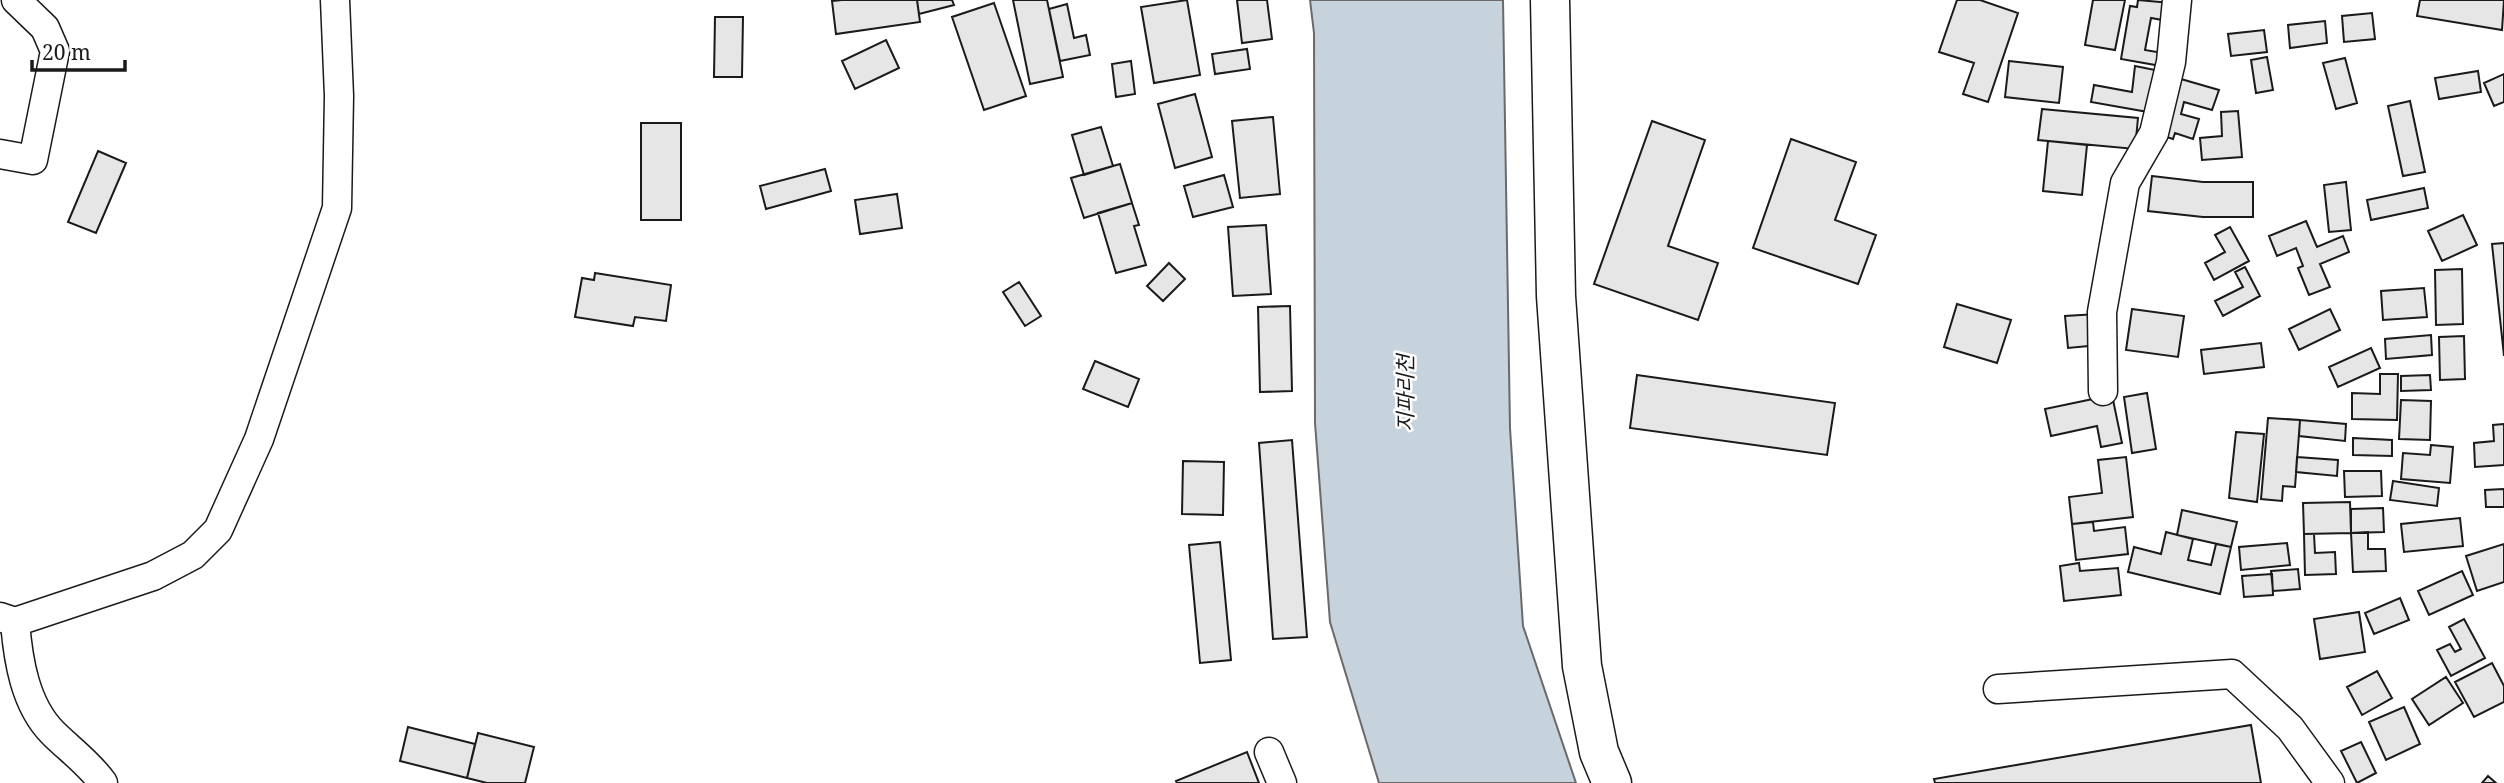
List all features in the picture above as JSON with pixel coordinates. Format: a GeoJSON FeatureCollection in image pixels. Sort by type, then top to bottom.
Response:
{"type":"FeatureCollection","features":[{"type":"Feature","properties":{"kind":"street"},"geometry":{"type":"LineString","coordinates":[[0,155],[33,160],[55,51],[45,28],[16,0]]}},
{"type":"Feature","properties":{"kind":"street"},"geometry":{"type":"LineString","coordinates":[[103,783],[50,730],[38,712],[23,677],[8,620],[153,576],[192,555],[218,530],[259,439],[337,208],[339,96],[335,0]]}},
{"type":"Feature","properties":{"kind":"street"},"geometry":{"type":"LineString","coordinates":[[1550,0],[1556,296],[1582,666],[1599,752],[1612,783]]}},
{"type":"Feature","properties":{"kind":"street"},"geometry":{"type":"LineString","coordinates":[[2103,391],[2102,312],[2125,183],[2154,133],[2171,62],[2176,0]]}},
{"type":"Feature","properties":{"kind":"street"},"geometry":{"type":"LineString","coordinates":[[1998,689],[2232,674],[2290,729],[2330,783]]}},
{"type":"Feature","properties":{"kind":"street"},"geometry":{"type":"LineString","coordinates":[[1269,752],[1282,783]]}},
{"type":"Feature","properties":{"kind":"water","name":"지파리천"},"geometry":{"type":"Polygon","coordinates":[[[1310,0],[1503,0],[1510,428],[1523,626],[1576,783],[1379,783],[1330,622],[1315,423],[1314,33],[1310,0]]]}},
{"type":"Feature","properties":{"kind":"building"},"geometry":{"type":"Polygon","coordinates":[[[917,0],[920,22],[836,34],[832,1],[917,0]]]}},
{"type":"Feature","properties":{"kind":"building"},"geometry":{"type":"Polygon","coordinates":[[[917,0],[952,0],[954,5],[919,14],[917,0]]]}},
{"type":"Feature","properties":{"kind":"building"},"geometry":{"type":"Polygon","coordinates":[[[1013,0],[1047,0],[1063,77],[1030,84],[1013,0]]]}},
{"type":"Feature","properties":{"kind":"building"},"geometry":{"type":"Polygon","coordinates":[[[1187,0],[1200,75],[1154,83],[1141,7],[1187,0]]]}},
{"type":"Feature","properties":{"kind":"building"},"geometry":{"type":"Polygon","coordinates":[[[1237,0],[1267,0],[1272,39],[1242,43],[1237,0]]]}},
{"type":"Feature","properties":{"kind":"building"},"geometry":{"type":"Polygon","coordinates":[[[1957,0],[1980,0],[2018,13],[1988,102],[1963,94],[1974,63],[1939,52],[1957,0]]]}},
{"type":"Feature","properties":{"kind":"building"},"geometry":{"type":"Polygon","coordinates":[[[2093,0],[2125,0],[2115,50],[2085,45],[2093,0]]]}},
{"type":"Feature","properties":{"kind":"building"},"geometry":{"type":"Polygon","coordinates":[[[2138,0],[2171,3],[2168,21],[2151,18],[2145,50],[2163,53],[2161,66],[2121,59],[2130,6],[2137,7],[2138,0]]]}},
{"type":"Feature","properties":{"kind":"building"},"geometry":{"type":"Polygon","coordinates":[[[2420,0],[2504,0],[2502,30],[2417,16],[2420,0]]]}},
{"type":"Feature","properties":{"kind":"building"},"geometry":{"type":"Polygon","coordinates":[[[994,3],[1026,96],[984,110],[952,17],[994,3]]]}},
{"type":"Feature","properties":{"kind":"building"},"geometry":{"type":"Polygon","coordinates":[[[1067,4],[1074,38],[1086,35],[1090,55],[1060,61],[1049,9],[1067,4]]]}},
{"type":"Feature","properties":{"kind":"building"},"geometry":{"type":"Polygon","coordinates":[[[2372,13],[2375,39],[2344,42],[2342,16],[2372,13]]]}},
{"type":"Feature","properties":{"kind":"building"},"geometry":{"type":"Polygon","coordinates":[[[715,17],[743,17],[742,77],[714,77],[715,17]]]}},
{"type":"Feature","properties":{"kind":"building"},"geometry":{"type":"Polygon","coordinates":[[[2325,21],[2327,43],[2290,48],[2288,25],[2325,21]]]}},
{"type":"Feature","properties":{"kind":"building"},"geometry":{"type":"Polygon","coordinates":[[[2264,30],[2267,52],[2231,56],[2228,34],[2264,30]]]}},
{"type":"Feature","properties":{"kind":"building"},"geometry":{"type":"Polygon","coordinates":[[[886,40],[899,68],[855,89],[842,61],[886,40]]]}},
{"type":"Feature","properties":{"kind":"building"},"geometry":{"type":"Polygon","coordinates":[[[1247,49],[1250,69],[1215,74],[1212,54],[1247,49]]]}},
{"type":"Feature","properties":{"kind":"building"},"geometry":{"type":"Polygon","coordinates":[[[2267,57],[2273,90],[2256,93],[2251,60],[2267,57]]]}},
{"type":"Feature","properties":{"kind":"building"},"geometry":{"type":"Polygon","coordinates":[[[2345,58],[2357,103],[2336,109],[2323,63],[2345,58]]]}},
{"type":"Feature","properties":{"kind":"building"},"geometry":{"type":"Polygon","coordinates":[[[1131,61],[1135,94],[1116,97],[1112,64],[1131,61]]]}},
{"type":"Feature","properties":{"kind":"building"},"geometry":{"type":"Polygon","coordinates":[[[2009,61],[2063,67],[2059,103],[2005,97],[2009,61]]]}},
{"type":"Feature","properties":{"kind":"building"},"geometry":{"type":"Polygon","coordinates":[[[2135,66],[2155,70],[2148,112],[2091,102],[2094,85],[2132,92],[2135,66]]]}},
{"type":"Feature","properties":{"kind":"building"},"geometry":{"type":"Polygon","coordinates":[[[2478,71],[2481,92],[2439,99],[2435,78],[2478,71]]]}},
{"type":"Feature","properties":{"kind":"building"},"geometry":{"type":"Polygon","coordinates":[[[2504,74],[2504,102],[2494,106],[2484,83],[2504,74]]]}},
{"type":"Feature","properties":{"kind":"building"},"geometry":{"type":"Polygon","coordinates":[[[2174,77],[2219,90],[2212,110],[2184,102],[2181,114],[2199,119],[2193,139],[2175,133],[2173,139],[2157,134],[2174,77]]]}},
{"type":"Feature","properties":{"kind":"building"},"geometry":{"type":"Polygon","coordinates":[[[1195,94],[1212,157],[1175,168],[1158,104],[1195,94]]]}},
{"type":"Feature","properties":{"kind":"building"},"geometry":{"type":"Polygon","coordinates":[[[2410,101],[2425,172],[2403,176],[2388,106],[2410,101]]]}},
{"type":"Feature","properties":{"kind":"building"},"geometry":{"type":"Polygon","coordinates":[[[2042,109],[2138,118],[2135,149],[2038,140],[2042,109]]]}},
{"type":"Feature","properties":{"kind":"building"},"geometry":{"type":"Polygon","coordinates":[[[2238,111],[2242,157],[2202,160],[2200,138],[2222,136],[2221,112],[2238,111]]]}},
{"type":"Feature","properties":{"kind":"building"},"geometry":{"type":"Polygon","coordinates":[[[1273,117],[1280,194],[1240,198],[1232,121],[1273,117]]]}},
{"type":"Feature","properties":{"kind":"building"},"geometry":{"type":"Polygon","coordinates":[[[1652,121],[1705,140],[1668,246],[1718,263],[1698,320],[1594,284],[1652,121]]]}},
{"type":"Feature","properties":{"kind":"building"},"geometry":{"type":"Polygon","coordinates":[[[641,123],[681,123],[681,220],[641,220],[641,123]]]}},
{"type":"Feature","properties":{"kind":"building"},"geometry":{"type":"Polygon","coordinates":[[[1101,127],[1113,166],[1084,175],[1072,135],[1101,127]]]}},
{"type":"Feature","properties":{"kind":"building"},"geometry":{"type":"Polygon","coordinates":[[[1791,139],[1856,162],[1835,220],[1876,235],[1858,284],[1753,248],[1791,139]]]}},
{"type":"Feature","properties":{"kind":"building"},"geometry":{"type":"Polygon","coordinates":[[[2048,141],[2087,145],[2082,195],[2043,191],[2048,141]]]}},
{"type":"Feature","properties":{"kind":"building"},"geometry":{"type":"Polygon","coordinates":[[[98,151],[126,163],[96,233],[68,222],[98,151]]]}},
{"type":"Feature","properties":{"kind":"building"},"geometry":{"type":"Polygon","coordinates":[[[1120,164],[1132,203],[1084,218],[1071,178],[1120,164]]]}},
{"type":"Feature","properties":{"kind":"building"},"geometry":{"type":"Polygon","coordinates":[[[825,169],[831,191],[766,209],[760,186],[825,169]]]}},
{"type":"Feature","properties":{"kind":"building"},"geometry":{"type":"Polygon","coordinates":[[[1224,175],[1233,207],[1193,217],[1184,186],[1224,175]]]}},
{"type":"Feature","properties":{"kind":"building"},"geometry":{"type":"Polygon","coordinates":[[[2152,176],[2203,182],[2253,182],[2253,217],[2203,217],[2148,211],[2152,176]]]}},
{"type":"Feature","properties":{"kind":"building"},"geometry":{"type":"Polygon","coordinates":[[[2346,182],[2351,230],[2329,232],[2324,185],[2346,182]]]}},
{"type":"Feature","properties":{"kind":"building"},"geometry":{"type":"Polygon","coordinates":[[[2424,188],[2428,208],[2371,220],[2367,200],[2424,188]]]}},
{"type":"Feature","properties":{"kind":"building"},"geometry":{"type":"Polygon","coordinates":[[[897,194],[902,228],[860,234],[855,200],[897,194]]]}},
{"type":"Feature","properties":{"kind":"building"},"geometry":{"type":"Polygon","coordinates":[[[1132,203],[1139,225],[1134,226],[1146,265],[1116,273],[1098,213],[1132,203]]]}},
{"type":"Feature","properties":{"kind":"building"},"geometry":{"type":"Polygon","coordinates":[[[2463,215],[2477,245],[2442,261],[2428,231],[2463,215]]]}},
{"type":"Feature","properties":{"kind":"building"},"geometry":{"type":"Polygon","coordinates":[[[2306,221],[2317,247],[2343,236],[2349,252],[2320,264],[2330,287],[2309,295],[2298,268],[2303,266],[2296,248],[2277,256],[2269,236],[2306,221]]]}},
{"type":"Feature","properties":{"kind":"building"},"geometry":{"type":"Polygon","coordinates":[[[1266,225],[1271,294],[1233,296],[1228,227],[1266,225]]]}},
{"type":"Feature","properties":{"kind":"building"},"geometry":{"type":"Polygon","coordinates":[[[2230,227],[2249,261],[2214,280],[2205,263],[2225,252],[2215,235],[2230,227]]]}},
{"type":"Feature","properties":{"kind":"building"},"geometry":{"type":"Polygon","coordinates":[[[2504,243],[2504,356],[2492,244],[2504,243]]]}},
{"type":"Feature","properties":{"kind":"building"},"geometry":{"type":"Polygon","coordinates":[[[1169,263],[1185,279],[1163,301],[1147,286],[1169,263]]]}},
{"type":"Feature","properties":{"kind":"building"},"geometry":{"type":"Polygon","coordinates":[[[2245,267],[2260,296],[2223,316],[2215,301],[2243,287],[2235,272],[2245,267]]]}},
{"type":"Feature","properties":{"kind":"building"},"geometry":{"type":"Polygon","coordinates":[[[2462,269],[2463,324],[2436,325],[2435,270],[2462,269]]]}},
{"type":"Feature","properties":{"kind":"building"},"geometry":{"type":"Polygon","coordinates":[[[595,273],[671,285],[666,321],[635,317],[633,326],[575,317],[582,278],[594,280],[595,273]]]}},
{"type":"Feature","properties":{"kind":"building"},"geometry":{"type":"Polygon","coordinates":[[[1019,282],[1041,316],[1025,326],[1003,292],[1019,282]]]}},
{"type":"Feature","properties":{"kind":"building"},"geometry":{"type":"Polygon","coordinates":[[[2424,288],[2427,317],[2383,320],[2381,291],[2424,288]]]}},
{"type":"Feature","properties":{"kind":"building"},"geometry":{"type":"Polygon","coordinates":[[[1957,304],[2011,320],[1997,363],[1944,347],[1957,304]]]}},
{"type":"Feature","properties":{"kind":"building"},"geometry":{"type":"Polygon","coordinates":[[[1290,306],[1292,391],[1260,392],[1258,307],[1290,306]]]}},
{"type":"Feature","properties":{"kind":"building"},"geometry":{"type":"Polygon","coordinates":[[[2132,309],[2184,316],[2178,357],[2126,350],[2132,309]]]}},
{"type":"Feature","properties":{"kind":"building"},"geometry":{"type":"Polygon","coordinates":[[[2330,309],[2340,330],[2299,350],[2289,329],[2330,309]]]}},
{"type":"Feature","properties":{"kind":"building"},"geometry":{"type":"Polygon","coordinates":[[[2097,314],[2099,345],[2068,348],[2065,316],[2097,314]]]}},
{"type":"Feature","properties":{"kind":"building"},"geometry":{"type":"Polygon","coordinates":[[[2431,335],[2432,355],[2386,359],[2385,339],[2431,335]]]}},
{"type":"Feature","properties":{"kind":"building"},"geometry":{"type":"Polygon","coordinates":[[[2464,336],[2465,379],[2440,380],[2439,337],[2464,336]]]}},
{"type":"Feature","properties":{"kind":"building"},"geometry":{"type":"Polygon","coordinates":[[[2261,343],[2264,367],[2204,374],[2201,350],[2261,343]]]}},
{"type":"Feature","properties":{"kind":"building"},"geometry":{"type":"Polygon","coordinates":[[[2371,348],[2380,368],[2338,387],[2329,367],[2371,348]]]}},
{"type":"Feature","properties":{"kind":"building"},"geometry":{"type":"Polygon","coordinates":[[[1095,361],[1139,379],[1128,407],[1083,389],[1095,361]]]}},
{"type":"Feature","properties":{"kind":"building"},"geometry":{"type":"Polygon","coordinates":[[[2380,374],[2398,374],[2397,420],[2352,419],[2352,393],[2380,394],[2380,374]]]}},
{"type":"Feature","properties":{"kind":"building"},"geometry":{"type":"Polygon","coordinates":[[[1637,375],[1835,403],[1827,455],[1630,428],[1637,375]]]}},
{"type":"Feature","properties":{"kind":"building"},"geometry":{"type":"Polygon","coordinates":[[[2430,375],[2431,390],[2401,391],[2401,376],[2430,375]]]}},
{"type":"Feature","properties":{"kind":"building"},"geometry":{"type":"Polygon","coordinates":[[[2147,393],[2156,449],[2132,453],[2124,397],[2147,393]]]}},
{"type":"Feature","properties":{"kind":"building"},"geometry":{"type":"Polygon","coordinates":[[[2112,395],[2122,443],[2101,447],[2097,426],[2051,436],[2045,409],[2112,395]]]}},
{"type":"Feature","properties":{"kind":"building"},"geometry":{"type":"Polygon","coordinates":[[[2401,400],[2431,401],[2430,440],[2399,439],[2401,400]]]}},
{"type":"Feature","properties":{"kind":"building"},"geometry":{"type":"Polygon","coordinates":[[[2268,418],[2300,420],[2295,487],[2283,486],[2282,501],[2261,499],[2268,418]]]}},
{"type":"Feature","properties":{"kind":"building"},"geometry":{"type":"Polygon","coordinates":[[[2300,420],[2346,424],[2345,441],[2299,436],[2300,420]]]}},
{"type":"Feature","properties":{"kind":"building"},"geometry":{"type":"Polygon","coordinates":[[[2504,424],[2504,465],[2475,467],[2474,443],[2494,441],[2493,425],[2504,424]]]}},
{"type":"Feature","properties":{"kind":"building"},"geometry":{"type":"Polygon","coordinates":[[[2236,432],[2264,434],[2257,502],[2229,498],[2236,432]]]}},
{"type":"Feature","properties":{"kind":"building"},"geometry":{"type":"Polygon","coordinates":[[[2353,438],[2392,440],[2392,456],[2353,455],[2353,438]]]}},
{"type":"Feature","properties":{"kind":"building"},"geometry":{"type":"Polygon","coordinates":[[[1292,440],[1307,637],[1273,639],[1259,443],[1292,440]]]}},
{"type":"Feature","properties":{"kind":"building"},"geometry":{"type":"Polygon","coordinates":[[[2431,445],[2453,447],[2450,483],[2401,479],[2403,453],[2430,455],[2431,445]]]}},
{"type":"Feature","properties":{"kind":"building"},"geometry":{"type":"Polygon","coordinates":[[[2126,457],[2133,517],[2072,524],[2069,497],[2102,493],[2098,460],[2126,457]]]}},
{"type":"Feature","properties":{"kind":"building"},"geometry":{"type":"Polygon","coordinates":[[[2297,457],[2338,460],[2337,476],[2296,472],[2297,457]]]}},
{"type":"Feature","properties":{"kind":"building"},"geometry":{"type":"Polygon","coordinates":[[[1183,461],[1224,462],[1223,515],[1182,514],[1183,461]]]}},
{"type":"Feature","properties":{"kind":"building"},"geometry":{"type":"Polygon","coordinates":[[[2344,471],[2381,471],[2382,496],[2345,497],[2344,471]]]}},
{"type":"Feature","properties":{"kind":"building"},"geometry":{"type":"Polygon","coordinates":[[[2393,481],[2439,488],[2437,506],[2390,500],[2393,481]]]}},
{"type":"Feature","properties":{"kind":"building"},"geometry":{"type":"Polygon","coordinates":[[[2504,489],[2504,507],[2486,507],[2485,490],[2504,489]]]}},
{"type":"Feature","properties":{"kind":"building"},"geometry":{"type":"Polygon","coordinates":[[[2350,502],[2351,533],[2304,534],[2303,503],[2350,502]]]}},
{"type":"Feature","properties":{"kind":"building"},"geometry":{"type":"Polygon","coordinates":[[[2383,508],[2384,532],[2351,533],[2351,509],[2383,508]]]}},
{"type":"Feature","properties":{"kind":"building"},"geometry":{"type":"Polygon","coordinates":[[[2182,510],[2237,522],[2231,547],[2177,535],[2182,510]]]}},
{"type":"Feature","properties":{"kind":"building"},"geometry":{"type":"Polygon","coordinates":[[[2460,518],[2463,546],[2404,552],[2401,524],[2460,518]]]}},
{"type":"Feature","properties":{"kind":"building"},"geometry":{"type":"Polygon","coordinates":[[[2093,522],[2094,531],[2125,527],[2128,554],[2076,560],[2072,524],[2093,522]]]}},
{"type":"Feature","properties":{"kind":"building"},"geometry":{"type":"Polygon","coordinates":[[[2166,532],[2193,539],[2188,560],[2211,565],[2216,544],[2231,547],[2220,594],[2128,572],[2134,547],[2161,554],[2166,532]]]}},
{"type":"Feature","properties":{"kind":"building"},"geometry":{"type":"Polygon","coordinates":[[[2368,532],[2368,549],[2385,549],[2386,571],[2353,572],[2351,533],[2368,532]]]}},
{"type":"Feature","properties":{"kind":"building"},"geometry":{"type":"Polygon","coordinates":[[[2304,534],[2314,534],[2315,553],[2335,552],[2336,574],[2305,575],[2304,534]]]}},
{"type":"Feature","properties":{"kind":"building"},"geometry":{"type":"Polygon","coordinates":[[[1220,542],[1231,660],[1200,663],[1189,545],[1220,542]]]}},
{"type":"Feature","properties":{"kind":"building"},"geometry":{"type":"Polygon","coordinates":[[[2287,543],[2290,565],[2241,570],[2239,547],[2287,543]]]}},
{"type":"Feature","properties":{"kind":"building"},"geometry":{"type":"Polygon","coordinates":[[[2504,544],[2504,582],[2477,591],[2466,556],[2504,544]]]}},
{"type":"Feature","properties":{"kind":"building"},"geometry":{"type":"Polygon","coordinates":[[[2079,563],[2080,571],[2118,568],[2121,595],[2064,601],[2060,566],[2079,563]]]}},
{"type":"Feature","properties":{"kind":"building"},"geometry":{"type":"Polygon","coordinates":[[[2298,569],[2300,589],[2273,591],[2271,571],[2298,569]]]}},
{"type":"Feature","properties":{"kind":"building"},"geometry":{"type":"Polygon","coordinates":[[[2462,571],[2473,595],[2429,615],[2418,591],[2462,571]]]}},
{"type":"Feature","properties":{"kind":"building"},"geometry":{"type":"Polygon","coordinates":[[[2272,574],[2273,595],[2244,597],[2242,576],[2272,574]]]}},
{"type":"Feature","properties":{"kind":"building"},"geometry":{"type":"Polygon","coordinates":[[[2400,598],[2409,620],[2374,634],[2365,613],[2400,598]]]}},
{"type":"Feature","properties":{"kind":"building"},"geometry":{"type":"Polygon","coordinates":[[[2359,612],[2365,652],[2320,659],[2314,619],[2359,612]]]}},
{"type":"Feature","properties":{"kind":"building"},"geometry":{"type":"Polygon","coordinates":[[[2464,619],[2485,658],[2451,676],[2437,650],[2450,644],[2455,652],[2461,649],[2449,627],[2464,619]]]}},
{"type":"Feature","properties":{"kind":"building"},"geometry":{"type":"Polygon","coordinates":[[[2492,663],[2504,686],[2504,702],[2474,717],[2455,682],[2492,663]]]}},
{"type":"Feature","properties":{"kind":"building"},"geometry":{"type":"Polygon","coordinates":[[[2377,671],[2392,698],[2362,715],[2347,687],[2377,671]]]}},
{"type":"Feature","properties":{"kind":"building"},"geometry":{"type":"Polygon","coordinates":[[[2446,677],[2463,703],[2429,725],[2412,699],[2446,677]]]}},
{"type":"Feature","properties":{"kind":"building"},"geometry":{"type":"Polygon","coordinates":[[[2404,707],[2420,744],[2386,760],[2369,722],[2404,707]]]}},
{"type":"Feature","properties":{"kind":"building"},"geometry":{"type":"Polygon","coordinates":[[[2251,725],[2261,783],[1935,783],[1934,779],[2251,725]]]}},
{"type":"Feature","properties":{"kind":"building"},"geometry":{"type":"Polygon","coordinates":[[[408,727],[475,744],[467,778],[400,761],[408,727]]]}},
{"type":"Feature","properties":{"kind":"building"},"geometry":{"type":"Polygon","coordinates":[[[478,733],[534,747],[525,783],[487,783],[467,778],[478,733]]]}},
{"type":"Feature","properties":{"kind":"building"},"geometry":{"type":"Polygon","coordinates":[[[2361,742],[2376,773],[2357,783],[2341,751],[2361,742]]]}},
{"type":"Feature","properties":{"kind":"building"},"geometry":{"type":"Polygon","coordinates":[[[1247,752],[1259,783],[1176,781],[1247,752]]]}},
{"type":"Feature","properties":{"kind":"building"},"geometry":{"type":"Polygon","coordinates":[[[2488,776],[2496,783],[2482,783],[2488,776]]]}}]}
